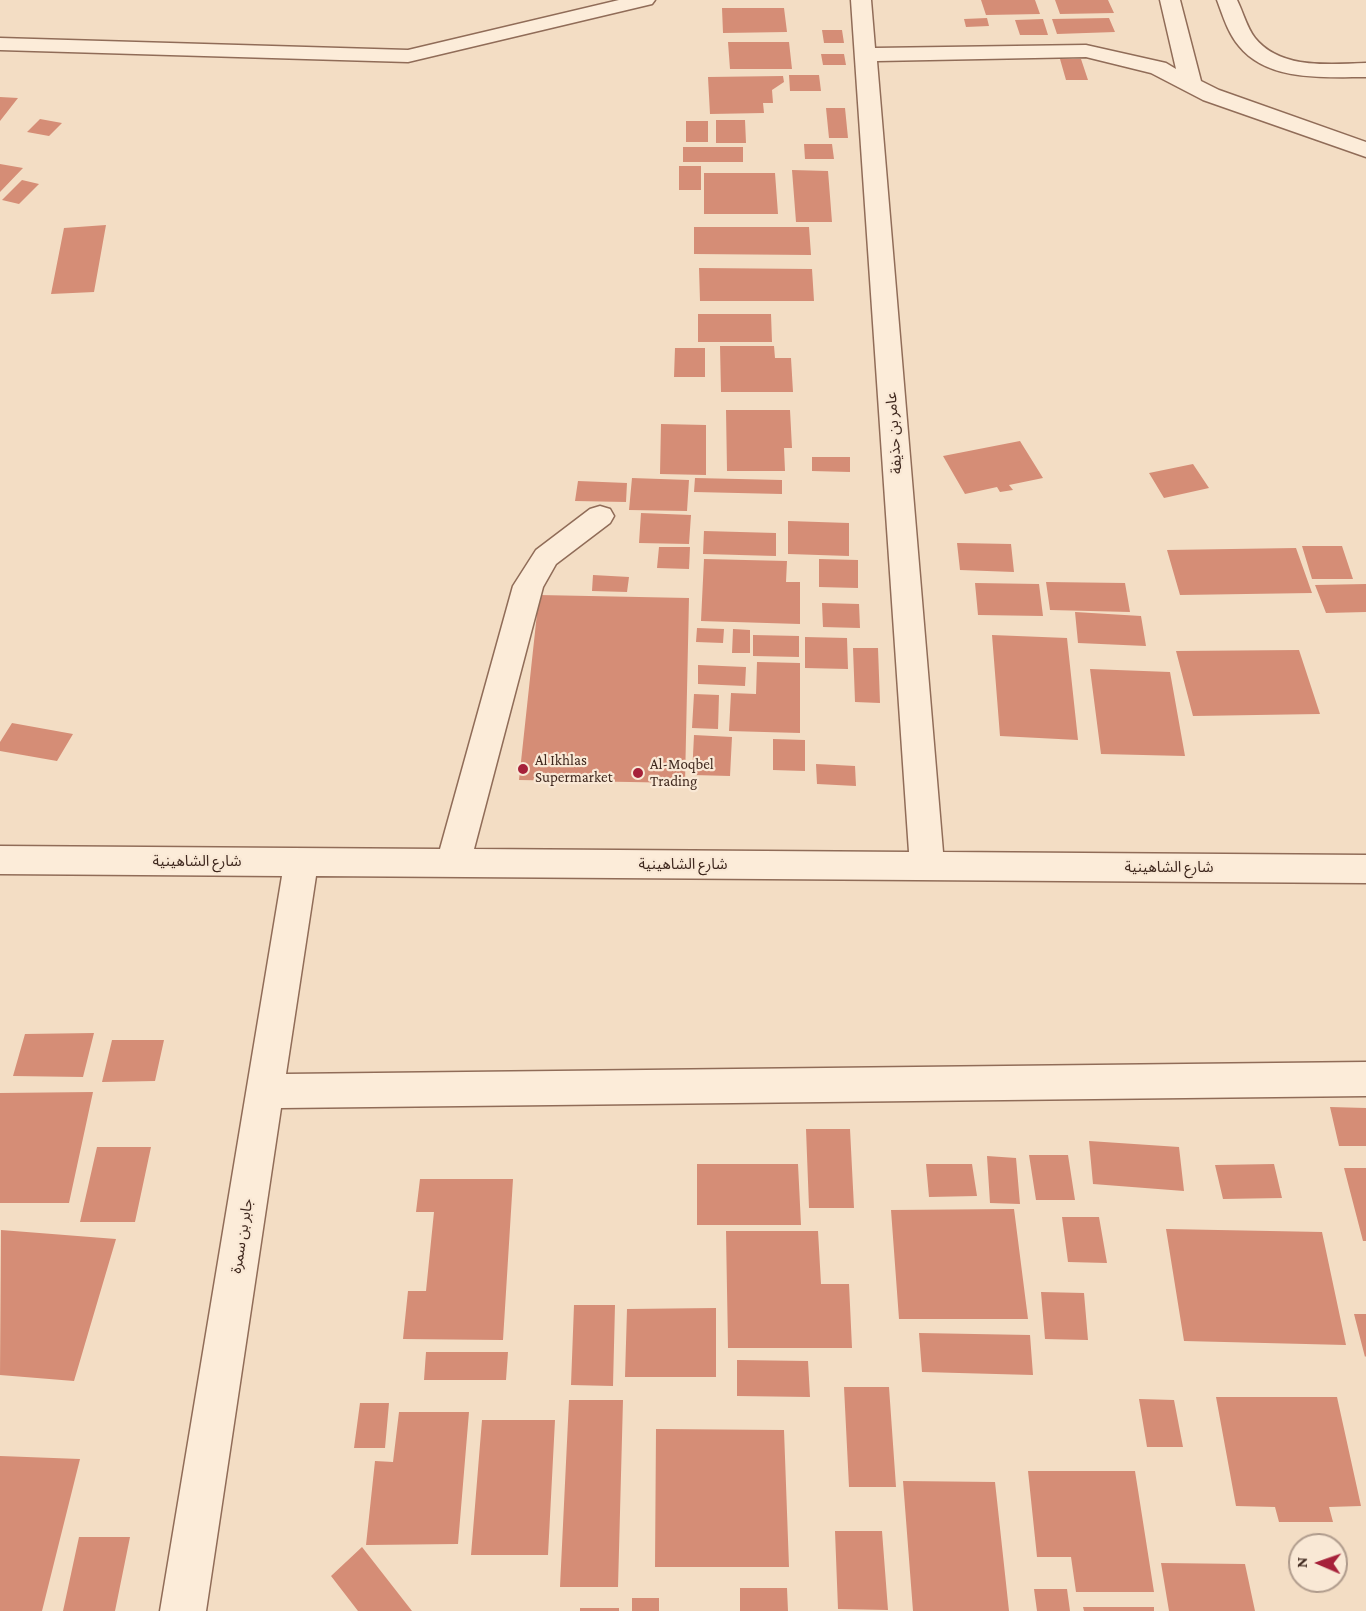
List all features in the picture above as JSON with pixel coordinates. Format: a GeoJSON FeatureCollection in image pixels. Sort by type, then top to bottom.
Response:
{"type":"FeatureCollection","features":[{"type":"Feature","properties":{"kind":"street"},"geometry":{"type":"LineString","coordinates":[[0,44],[408,56],[645,0]]}},
{"type":"Feature","properties":{"kind":"street","name":"عامر بن حذيفة"},"geometry":{"type":"LineString","coordinates":[[861,0],[927,866]]}},
{"type":"Feature","properties":{"kind":"street"},"geometry":{"type":"LineString","coordinates":[[1170,0],[1191,85]]}},
{"type":"Feature","properties":{"kind":"street"},"geometry":{"type":"LineString","coordinates":[[1227,0],[1247,44],[1267,58],[1297,70],[1366,70]]}},
{"type":"Feature","properties":{"kind":"street"},"geometry":{"type":"LineString","coordinates":[[866,55],[1086,51],[1158,68],[1211,95],[1366,150]]}},
{"type":"Feature","properties":{"kind":"street"},"geometry":{"type":"LineString","coordinates":[[453,863],[528,586],[546,557],[600,516]]}},
{"type":"Feature","properties":{"kind":"street","name":"شارع الشاهينية"},"geometry":{"type":"LineString","coordinates":[[0,860],[1366,869]]}},
{"type":"Feature","properties":{"kind":"street","name":"جابر بن سمرة"},"geometry":{"type":"LineString","coordinates":[[183,1611],[301,862]]}},
{"type":"Feature","properties":{"kind":"street"},"geometry":{"type":"LineString","coordinates":[[264,1091],[1366,1079]]}},
{"type":"Feature","properties":{"kind":"building"},"geometry":{"type":"Polygon","coordinates":[[[981,0],[1035,0],[1040,14],[986,15],[981,0]]]}},
{"type":"Feature","properties":{"kind":"building"},"geometry":{"type":"Polygon","coordinates":[[[1055,0],[1108,0],[1114,13],[1060,14],[1055,0]]]}},
{"type":"Feature","properties":{"kind":"building"},"geometry":{"type":"Polygon","coordinates":[[[722,8],[784,8],[787,32],[723,33],[722,8]]]}},
{"type":"Feature","properties":{"kind":"building"},"geometry":{"type":"Polygon","coordinates":[[[987,18],[989,26],[966,27],[964,19],[987,18]]]}},
{"type":"Feature","properties":{"kind":"building"},"geometry":{"type":"Polygon","coordinates":[[[1109,18],[1115,32],[1057,34],[1052,19],[1109,18]]]}},
{"type":"Feature","properties":{"kind":"building"},"geometry":{"type":"Polygon","coordinates":[[[1043,19],[1048,35],[1020,35],[1015,20],[1043,19]]]}},
{"type":"Feature","properties":{"kind":"building"},"geometry":{"type":"Polygon","coordinates":[[[822,30],[842,30],[844,43],[824,43],[822,30]]]}},
{"type":"Feature","properties":{"kind":"building"},"geometry":{"type":"Polygon","coordinates":[[[728,42],[789,42],[792,69],[730,69],[728,42]]]}},
{"type":"Feature","properties":{"kind":"building"},"geometry":{"type":"Polygon","coordinates":[[[821,54],[844,54],[846,65],[823,65],[821,54]]]}},
{"type":"Feature","properties":{"kind":"building"},"geometry":{"type":"Polygon","coordinates":[[[1060,59],[1081,59],[1088,80],[1066,80],[1060,59]]]}},
{"type":"Feature","properties":{"kind":"building"},"geometry":{"type":"Polygon","coordinates":[[[789,75],[819,75],[821,91],[790,91],[789,75]]]}},
{"type":"Feature","properties":{"kind":"building"},"geometry":{"type":"Polygon","coordinates":[[[783,76],[784,82],[772,90],[773,103],[763,103],[764,113],[710,114],[708,77],[783,76]]]}},
{"type":"Feature","properties":{"kind":"building"},"geometry":{"type":"Polygon","coordinates":[[[0,97],[18,98],[0,121],[0,97]]]}},
{"type":"Feature","properties":{"kind":"building"},"geometry":{"type":"Polygon","coordinates":[[[826,108],[845,108],[848,138],[829,138],[826,108]]]}},
{"type":"Feature","properties":{"kind":"building"},"geometry":{"type":"Polygon","coordinates":[[[40,119],[62,123],[49,136],[27,132],[40,119]]]}},
{"type":"Feature","properties":{"kind":"building"},"geometry":{"type":"Polygon","coordinates":[[[716,120],[745,120],[746,143],[716,143],[716,120]]]}},
{"type":"Feature","properties":{"kind":"building"},"geometry":{"type":"Polygon","coordinates":[[[686,121],[708,121],[708,142],[686,142],[686,121]]]}},
{"type":"Feature","properties":{"kind":"building"},"geometry":{"type":"Polygon","coordinates":[[[804,144],[832,144],[834,159],[805,159],[804,144]]]}},
{"type":"Feature","properties":{"kind":"building"},"geometry":{"type":"Polygon","coordinates":[[[683,147],[743,147],[743,162],[683,162],[683,147]]]}},
{"type":"Feature","properties":{"kind":"building"},"geometry":{"type":"Polygon","coordinates":[[[0,164],[23,168],[0,192],[0,164]]]}},
{"type":"Feature","properties":{"kind":"building"},"geometry":{"type":"Polygon","coordinates":[[[679,166],[701,166],[701,190],[679,190],[679,166]]]}},
{"type":"Feature","properties":{"kind":"building"},"geometry":{"type":"Polygon","coordinates":[[[792,170],[828,171],[832,222],[796,222],[792,170]]]}},
{"type":"Feature","properties":{"kind":"building"},"geometry":{"type":"Polygon","coordinates":[[[704,173],[775,173],[778,214],[704,214],[704,173]]]}},
{"type":"Feature","properties":{"kind":"building"},"geometry":{"type":"Polygon","coordinates":[[[22,180],[39,184],[19,204],[2,200],[22,180]]]}},
{"type":"Feature","properties":{"kind":"building"},"geometry":{"type":"Polygon","coordinates":[[[106,225],[94,292],[51,294],[64,228],[106,225]]]}},
{"type":"Feature","properties":{"kind":"building"},"geometry":{"type":"Polygon","coordinates":[[[694,227],[809,227],[811,255],[694,254],[694,227]]]}},
{"type":"Feature","properties":{"kind":"building"},"geometry":{"type":"Polygon","coordinates":[[[699,268],[812,269],[814,301],[700,301],[699,268]]]}},
{"type":"Feature","properties":{"kind":"building"},"geometry":{"type":"Polygon","coordinates":[[[698,314],[771,314],[772,342],[698,342],[698,314]]]}},
{"type":"Feature","properties":{"kind":"building"},"geometry":{"type":"Polygon","coordinates":[[[720,346],[774,346],[775,358],[791,358],[793,392],[721,392],[720,346]]]}},
{"type":"Feature","properties":{"kind":"building"},"geometry":{"type":"Polygon","coordinates":[[[675,348],[705,348],[705,377],[674,377],[675,348]]]}},
{"type":"Feature","properties":{"kind":"building"},"geometry":{"type":"Polygon","coordinates":[[[726,410],[790,410],[792,448],[784,448],[785,471],[727,471],[726,410]]]}},
{"type":"Feature","properties":{"kind":"building"},"geometry":{"type":"Polygon","coordinates":[[[661,424],[706,425],[706,475],[660,474],[661,424]]]}},
{"type":"Feature","properties":{"kind":"building"},"geometry":{"type":"Polygon","coordinates":[[[1020,441],[1043,478],[1009,485],[1013,490],[1000,492],[997,487],[965,494],[943,456],[1020,441]]]}},
{"type":"Feature","properties":{"kind":"building"},"geometry":{"type":"Polygon","coordinates":[[[812,457],[850,457],[850,472],[812,471],[812,457]]]}},
{"type":"Feature","properties":{"kind":"building"},"geometry":{"type":"Polygon","coordinates":[[[1193,464],[1209,488],[1164,498],[1149,473],[1193,464]]]}},
{"type":"Feature","properties":{"kind":"building"},"geometry":{"type":"Polygon","coordinates":[[[632,478],[689,480],[687,511],[629,510],[632,478]]]}},
{"type":"Feature","properties":{"kind":"building"},"geometry":{"type":"Polygon","coordinates":[[[695,478],[782,480],[782,494],[694,492],[695,478]]]}},
{"type":"Feature","properties":{"kind":"building"},"geometry":{"type":"Polygon","coordinates":[[[578,481],[627,483],[626,502],[575,501],[578,481]]]}},
{"type":"Feature","properties":{"kind":"building"},"geometry":{"type":"Polygon","coordinates":[[[641,513],[691,515],[689,544],[639,543],[641,513]]]}},
{"type":"Feature","properties":{"kind":"building"},"geometry":{"type":"Polygon","coordinates":[[[788,521],[849,523],[849,556],[788,554],[788,521]]]}},
{"type":"Feature","properties":{"kind":"building"},"geometry":{"type":"Polygon","coordinates":[[[704,531],[776,533],[776,556],[703,554],[704,531]]]}},
{"type":"Feature","properties":{"kind":"building"},"geometry":{"type":"Polygon","coordinates":[[[957,543],[1011,544],[1014,572],[960,570],[957,543]]]}},
{"type":"Feature","properties":{"kind":"building"},"geometry":{"type":"Polygon","coordinates":[[[1302,546],[1342,546],[1353,579],[1312,579],[1302,546]]]}},
{"type":"Feature","properties":{"kind":"building"},"geometry":{"type":"Polygon","coordinates":[[[659,547],[690,547],[689,569],[657,568],[659,547]]]}},
{"type":"Feature","properties":{"kind":"building"},"geometry":{"type":"Polygon","coordinates":[[[1296,548],[1312,593],[1180,595],[1167,550],[1296,548]]]}},
{"type":"Feature","properties":{"kind":"building"},"geometry":{"type":"Polygon","coordinates":[[[704,559],[787,561],[786,582],[800,582],[800,624],[701,621],[704,559]]]}},
{"type":"Feature","properties":{"kind":"building"},"geometry":{"type":"Polygon","coordinates":[[[819,559],[858,560],[858,588],[819,587],[819,559]]]}},
{"type":"Feature","properties":{"kind":"building"},"geometry":{"type":"Polygon","coordinates":[[[593,575],[629,577],[627,592],[592,591],[593,575]]]}},
{"type":"Feature","properties":{"kind":"building"},"geometry":{"type":"Polygon","coordinates":[[[1046,582],[1125,583],[1130,612],[1050,610],[1046,582]]]}},
{"type":"Feature","properties":{"kind":"building"},"geometry":{"type":"Polygon","coordinates":[[[975,583],[1039,584],[1043,616],[978,615],[975,583]]]}},
{"type":"Feature","properties":{"kind":"building"},"geometry":{"type":"Polygon","coordinates":[[[1366,584],[1366,612],[1326,613],[1315,585],[1366,584]]]}},
{"type":"Feature","properties":{"kind":"building"},"geometry":{"type":"Polygon","coordinates":[[[539,595],[689,598],[685,783],[519,780],[539,595]]]}},
{"type":"Feature","properties":{"kind":"building"},"geometry":{"type":"Polygon","coordinates":[[[822,603],[859,604],[860,628],[823,627],[822,603]]]}},
{"type":"Feature","properties":{"kind":"building"},"geometry":{"type":"Polygon","coordinates":[[[1075,612],[1141,616],[1146,646],[1078,643],[1075,612]]]}},
{"type":"Feature","properties":{"kind":"building"},"geometry":{"type":"Polygon","coordinates":[[[697,628],[724,629],[723,643],[696,642],[697,628]]]}},
{"type":"Feature","properties":{"kind":"building"},"geometry":{"type":"Polygon","coordinates":[[[733,629],[750,630],[750,653],[732,653],[733,629]]]}},
{"type":"Feature","properties":{"kind":"building"},"geometry":{"type":"Polygon","coordinates":[[[753,635],[799,636],[799,657],[753,656],[753,635]]]}},
{"type":"Feature","properties":{"kind":"building"},"geometry":{"type":"Polygon","coordinates":[[[992,635],[1067,638],[1078,740],[1000,736],[992,635]]]}},
{"type":"Feature","properties":{"kind":"building"},"geometry":{"type":"Polygon","coordinates":[[[805,637],[847,638],[848,669],[805,668],[805,637]]]}},
{"type":"Feature","properties":{"kind":"building"},"geometry":{"type":"Polygon","coordinates":[[[853,648],[878,648],[880,703],[855,702],[853,648]]]}},
{"type":"Feature","properties":{"kind":"building"},"geometry":{"type":"Polygon","coordinates":[[[1299,650],[1320,714],[1193,716],[1176,651],[1299,650]]]}},
{"type":"Feature","properties":{"kind":"building"},"geometry":{"type":"Polygon","coordinates":[[[757,662],[800,663],[800,733],[729,731],[731,693],[756,694],[757,662]]]}},
{"type":"Feature","properties":{"kind":"building"},"geometry":{"type":"Polygon","coordinates":[[[698,665],[746,667],[745,686],[698,684],[698,665]]]}},
{"type":"Feature","properties":{"kind":"building"},"geometry":{"type":"Polygon","coordinates":[[[1090,669],[1170,672],[1185,756],[1101,754],[1090,669]]]}},
{"type":"Feature","properties":{"kind":"building"},"geometry":{"type":"Polygon","coordinates":[[[694,694],[719,695],[718,729],[692,728],[694,694]]]}},
{"type":"Feature","properties":{"kind":"building"},"geometry":{"type":"Polygon","coordinates":[[[12,723],[73,734],[57,761],[0,751],[0,742],[12,723]]]}},
{"type":"Feature","properties":{"kind":"building"},"geometry":{"type":"Polygon","coordinates":[[[694,735],[732,737],[730,776],[692,775],[694,735]]]}},
{"type":"Feature","properties":{"kind":"building"},"geometry":{"type":"Polygon","coordinates":[[[773,739],[805,740],[805,771],[773,770],[773,739]]]}},
{"type":"Feature","properties":{"kind":"building"},"geometry":{"type":"Polygon","coordinates":[[[816,764],[855,766],[856,786],[817,784],[816,764]]]}},
{"type":"Feature","properties":{"kind":"building"},"geometry":{"type":"Polygon","coordinates":[[[94,1033],[83,1077],[13,1076],[25,1034],[94,1033]]]}},
{"type":"Feature","properties":{"kind":"building"},"geometry":{"type":"Polygon","coordinates":[[[112,1040],[164,1040],[155,1081],[102,1082],[112,1040]]]}},
{"type":"Feature","properties":{"kind":"building"},"geometry":{"type":"Polygon","coordinates":[[[93,1092],[69,1203],[0,1203],[0,1093],[93,1092]]]}},
{"type":"Feature","properties":{"kind":"building"},"geometry":{"type":"Polygon","coordinates":[[[1330,1107],[1366,1108],[1366,1146],[1339,1146],[1330,1107]]]}},
{"type":"Feature","properties":{"kind":"building"},"geometry":{"type":"Polygon","coordinates":[[[806,1129],[850,1129],[854,1208],[809,1208],[806,1129]]]}},
{"type":"Feature","properties":{"kind":"building"},"geometry":{"type":"Polygon","coordinates":[[[1089,1141],[1179,1147],[1184,1191],[1093,1184],[1089,1141]]]}},
{"type":"Feature","properties":{"kind":"building"},"geometry":{"type":"Polygon","coordinates":[[[97,1147],[151,1147],[135,1222],[80,1222],[97,1147]]]}},
{"type":"Feature","properties":{"kind":"building"},"geometry":{"type":"Polygon","coordinates":[[[1029,1155],[1068,1155],[1075,1200],[1036,1200],[1029,1155]]]}},
{"type":"Feature","properties":{"kind":"building"},"geometry":{"type":"Polygon","coordinates":[[[987,1156],[1016,1158],[1020,1204],[990,1203],[987,1156]]]}},
{"type":"Feature","properties":{"kind":"building"},"geometry":{"type":"Polygon","coordinates":[[[697,1164],[798,1164],[801,1225],[697,1225],[697,1164]]]}},
{"type":"Feature","properties":{"kind":"building"},"geometry":{"type":"Polygon","coordinates":[[[926,1164],[972,1164],[977,1196],[929,1197],[926,1164]]]}},
{"type":"Feature","properties":{"kind":"building"},"geometry":{"type":"Polygon","coordinates":[[[1274,1164],[1282,1198],[1223,1199],[1215,1165],[1274,1164]]]}},
{"type":"Feature","properties":{"kind":"building"},"geometry":{"type":"Polygon","coordinates":[[[1344,1168],[1366,1168],[1366,1241],[1363,1241],[1344,1168]]]}},
{"type":"Feature","properties":{"kind":"building"},"geometry":{"type":"Polygon","coordinates":[[[420,1179],[513,1179],[503,1340],[403,1339],[408,1291],[426,1291],[434,1212],[416,1212],[420,1179]]]}},
{"type":"Feature","properties":{"kind":"building"},"geometry":{"type":"Polygon","coordinates":[[[1014,1209],[1028,1319],[899,1319],[891,1210],[1014,1209]]]}},
{"type":"Feature","properties":{"kind":"building"},"geometry":{"type":"Polygon","coordinates":[[[1062,1217],[1099,1217],[1107,1263],[1068,1262],[1062,1217]]]}},
{"type":"Feature","properties":{"kind":"building"},"geometry":{"type":"Polygon","coordinates":[[[1166,1229],[1322,1232],[1346,1345],[1184,1341],[1166,1229]]]}},
{"type":"Feature","properties":{"kind":"building"},"geometry":{"type":"Polygon","coordinates":[[[1,1230],[116,1239],[74,1381],[0,1375],[1,1230]]]}},
{"type":"Feature","properties":{"kind":"building"},"geometry":{"type":"Polygon","coordinates":[[[726,1231],[818,1231],[821,1284],[849,1284],[852,1348],[728,1348],[726,1231]]]}},
{"type":"Feature","properties":{"kind":"building"},"geometry":{"type":"Polygon","coordinates":[[[1041,1292],[1084,1293],[1088,1340],[1045,1339],[1041,1292]]]}},
{"type":"Feature","properties":{"kind":"building"},"geometry":{"type":"Polygon","coordinates":[[[574,1305],[615,1305],[613,1386],[571,1385],[574,1305]]]}},
{"type":"Feature","properties":{"kind":"building"},"geometry":{"type":"Polygon","coordinates":[[[716,1308],[716,1377],[625,1377],[627,1309],[716,1308]]]}},
{"type":"Feature","properties":{"kind":"building"},"geometry":{"type":"Polygon","coordinates":[[[1354,1314],[1366,1314],[1365,1357],[1354,1314]]]}},
{"type":"Feature","properties":{"kind":"building"},"geometry":{"type":"Polygon","coordinates":[[[919,1333],[1030,1335],[1033,1375],[922,1372],[919,1333]]]}},
{"type":"Feature","properties":{"kind":"building"},"geometry":{"type":"Polygon","coordinates":[[[426,1352],[508,1352],[506,1380],[424,1380],[426,1352]]]}},
{"type":"Feature","properties":{"kind":"building"},"geometry":{"type":"Polygon","coordinates":[[[737,1360],[808,1361],[810,1397],[737,1396],[737,1360]]]}},
{"type":"Feature","properties":{"kind":"building"},"geometry":{"type":"Polygon","coordinates":[[[844,1387],[889,1387],[896,1487],[849,1487],[844,1387]]]}},
{"type":"Feature","properties":{"kind":"building"},"geometry":{"type":"Polygon","coordinates":[[[1216,1397],[1337,1397],[1361,1506],[1329,1507],[1333,1522],[1279,1522],[1275,1507],[1236,1506],[1216,1397]]]}},
{"type":"Feature","properties":{"kind":"building"},"geometry":{"type":"Polygon","coordinates":[[[1139,1399],[1174,1400],[1183,1447],[1147,1447],[1139,1399]]]}},
{"type":"Feature","properties":{"kind":"building"},"geometry":{"type":"Polygon","coordinates":[[[569,1400],[623,1400],[618,1587],[560,1587],[569,1400]]]}},
{"type":"Feature","properties":{"kind":"building"},"geometry":{"type":"Polygon","coordinates":[[[360,1403],[389,1403],[385,1448],[354,1448],[360,1403]]]}},
{"type":"Feature","properties":{"kind":"building"},"geometry":{"type":"Polygon","coordinates":[[[399,1412],[469,1412],[458,1544],[366,1545],[375,1461],[393,1462],[399,1412]]]}},
{"type":"Feature","properties":{"kind":"building"},"geometry":{"type":"Polygon","coordinates":[[[482,1420],[555,1420],[548,1555],[471,1555],[482,1420]]]}},
{"type":"Feature","properties":{"kind":"building"},"geometry":{"type":"Polygon","coordinates":[[[656,1429],[784,1430],[789,1567],[655,1567],[656,1429]]]}},
{"type":"Feature","properties":{"kind":"building"},"geometry":{"type":"Polygon","coordinates":[[[0,1456],[80,1459],[42,1611],[0,1611],[0,1456]]]}},
{"type":"Feature","properties":{"kind":"building"},"geometry":{"type":"Polygon","coordinates":[[[1028,1471],[1135,1471],[1154,1592],[1076,1592],[1071,1557],[1037,1557],[1028,1471]]]}},
{"type":"Feature","properties":{"kind":"building"},"geometry":{"type":"Polygon","coordinates":[[[903,1481],[995,1482],[1009,1611],[913,1611],[903,1481]]]}},
{"type":"Feature","properties":{"kind":"building"},"geometry":{"type":"Polygon","coordinates":[[[835,1531],[882,1531],[888,1610],[838,1609],[835,1531]]]}},
{"type":"Feature","properties":{"kind":"building"},"geometry":{"type":"Polygon","coordinates":[[[79,1537],[130,1537],[115,1611],[63,1611],[79,1537]]]}},
{"type":"Feature","properties":{"kind":"building"},"geometry":{"type":"Polygon","coordinates":[[[362,1547],[412,1611],[358,1611],[331,1576],[362,1547]]]}},
{"type":"Feature","properties":{"kind":"building"},"geometry":{"type":"Polygon","coordinates":[[[1161,1563],[1245,1564],[1255,1611],[1169,1611],[1161,1563]]]}},
{"type":"Feature","properties":{"kind":"building"},"geometry":{"type":"Polygon","coordinates":[[[740,1588],[787,1588],[788,1611],[740,1611],[740,1588]]]}},
{"type":"Feature","properties":{"kind":"building"},"geometry":{"type":"Polygon","coordinates":[[[1034,1589],[1067,1589],[1070,1611],[1037,1611],[1034,1589]]]}},
{"type":"Feature","properties":{"kind":"building"},"geometry":{"type":"Polygon","coordinates":[[[632,1598],[659,1598],[659,1611],[632,1611],[632,1598]]]}},
{"type":"Feature","properties":{"kind":"building"},"geometry":{"type":"Polygon","coordinates":[[[1083,1607],[1154,1607],[1154,1611],[1084,1611],[1083,1607]]]}},
{"type":"Feature","properties":{"kind":"building"},"geometry":{"type":"Polygon","coordinates":[[[580,1608],[619,1608],[619,1611],[580,1611],[580,1608]]]}},
{"type":"Feature","properties":{"kind":"place","name":"Al Ikhlas Supermarket"},"geometry":{"type":"Point","coordinates":[523,769]}},
{"type":"Feature","properties":{"kind":"place","name":"Al-Moqbel Trading"},"geometry":{"type":"Point","coordinates":[638,773]}}]}
